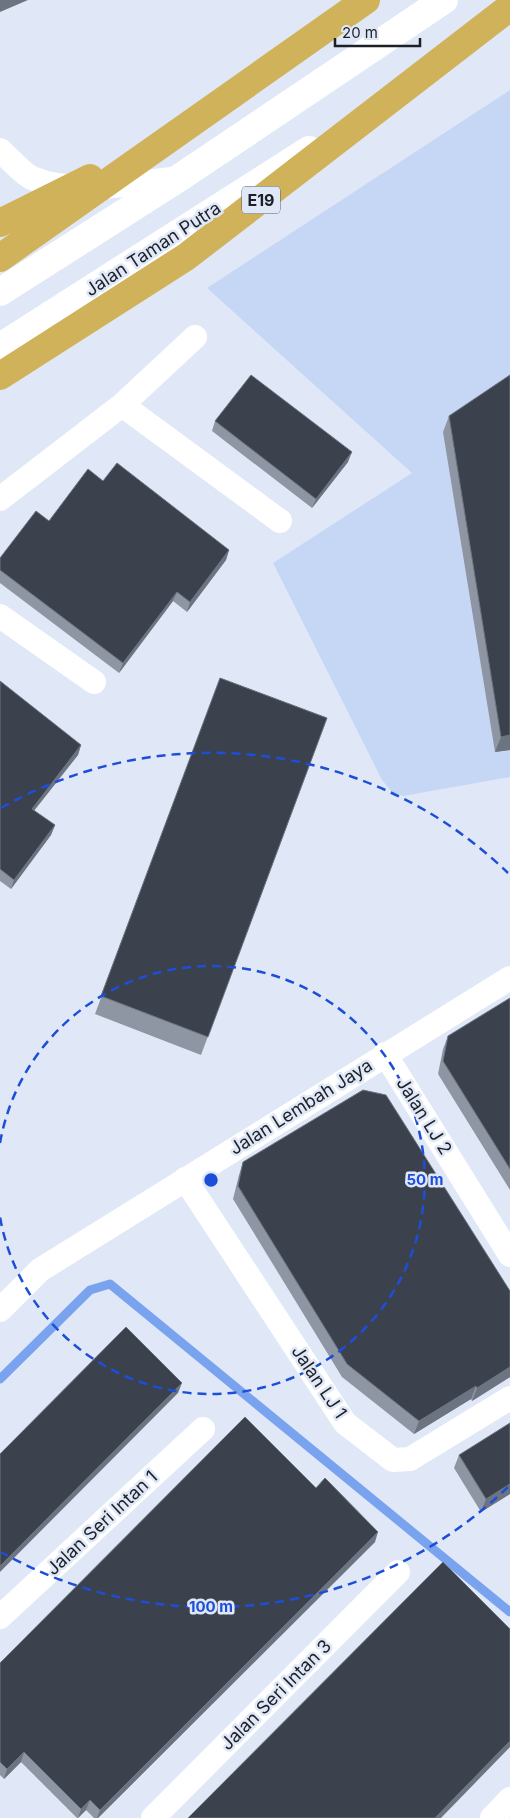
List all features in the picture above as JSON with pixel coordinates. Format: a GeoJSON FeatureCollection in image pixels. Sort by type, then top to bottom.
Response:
{"type":"FeatureCollection","features":[{"type":"Feature","properties":{"kind":"highway"},"geometry":{"type":"LineString","coordinates":[[0,258],[366,0]]}},
{"type":"Feature","properties":{"kind":"highway","name":"E19"},"geometry":{"type":"LineString","coordinates":[[0,376],[186,257],[510,7]]}},
{"type":"Feature","properties":{"kind":"highway"},"geometry":{"type":"LineString","coordinates":[[0,223],[178,134]]}},
{"type":"Feature","properties":{"kind":"street"},"geometry":{"type":"LineString","coordinates":[[0,292],[179,178],[444,0]]}},
{"type":"Feature","properties":{"kind":"street","name":"Jalan Taman Putra"},"geometry":{"type":"LineString","coordinates":[[0,347],[290,161],[401,95],[510,24]]}},
{"type":"Feature","properties":{"kind":"street"},"geometry":{"type":"LineString","coordinates":[[0,150],[31,178],[64,186],[99,187],[179,178]]}},
{"type":"Feature","properties":{"kind":"street"},"geometry":{"type":"LineString","coordinates":[[0,286],[30,246],[36,213],[31,178]]}},
{"type":"Feature","properties":{"kind":"street"},"geometry":{"type":"LineString","coordinates":[[0,499],[122,405],[195,337]]}},
{"type":"Feature","properties":{"kind":"street"},"geometry":{"type":"LineString","coordinates":[[122,405],[280,521]]}},
{"type":"Feature","properties":{"kind":"street"},"geometry":{"type":"LineString","coordinates":[[0,616],[94,682]]}},
{"type":"Feature","properties":{"kind":"street","name":"Jalan Lembah Jaya"},"geometry":{"type":"LineString","coordinates":[[0,1310],[40,1270],[510,978]]}},
{"type":"Feature","properties":{"kind":"street","name":"Jalan LJ 2"},"geometry":{"type":"LineString","coordinates":[[385,1054],[510,1255]]}},
{"type":"Feature","properties":{"kind":"street","name":"Jalan LJ 1"},"geometry":{"type":"LineString","coordinates":[[185,1179],[345,1423],[393,1460],[410,1459],[510,1398]]}},
{"type":"Feature","properties":{"kind":"street","name":"Jalan Seri Intan 1"},"geometry":{"type":"LineString","coordinates":[[0,1617],[203,1430]]}},
{"type":"Feature","properties":{"kind":"street","name":"Jalan Seri Intan 3"},"geometry":{"type":"LineString","coordinates":[[153,1818],[398,1572]]}},
{"type":"Feature","properties":{"kind":"street"},"geometry":{"type":"LineString","coordinates":[[492,1818],[510,1799]]}},
{"type":"Feature","properties":{"kind":"shaded area"},"geometry":{"type":"Polygon","coordinates":[[[510,90],[510,777],[403,796],[392,792],[382,780],[273,563],[412,473],[207,288],[510,90]]]}},
{"type":"Feature","properties":{"kind":"building"},"geometry":{"type":"Polygon","coordinates":[[[251,375],[352,452],[316,499],[215,421],[251,375]]]}},
{"type":"Feature","properties":{"kind":"building"},"geometry":{"type":"Polygon","coordinates":[[[510,375],[510,735],[501,737],[449,416],[510,375]]]}},
{"type":"Feature","properties":{"kind":"building"},"geometry":{"type":"Polygon","coordinates":[[[117,463],[229,550],[190,602],[177,592],[123,663],[0,570],[0,558],[36,511],[49,521],[88,469],[103,481],[117,463]]]}},
{"type":"Feature","properties":{"kind":"building"},"geometry":{"type":"Polygon","coordinates":[[[220,678],[327,718],[208,1037],[101,996],[220,678]]]}},
{"type":"Feature","properties":{"kind":"building"},"geometry":{"type":"Polygon","coordinates":[[[0,681],[81,745],[32,809],[55,825],[14,880],[0,869],[0,681]]]}},
{"type":"Feature","properties":{"kind":"building"},"geometry":{"type":"Polygon","coordinates":[[[510,998],[510,1169],[443,1061],[448,1036],[510,998]]]}},
{"type":"Feature","properties":{"kind":"building"},"geometry":{"type":"Polygon","coordinates":[[[363,1090],[386,1095],[510,1291],[510,1367],[419,1421],[347,1364],[238,1186],[243,1162],[363,1090]]]}},
{"type":"Feature","properties":{"kind":"building"},"geometry":{"type":"Polygon","coordinates":[[[126,1327],[182,1383],[0,1566],[0,1454],[126,1327]]]}},
{"type":"Feature","properties":{"kind":"building"},"geometry":{"type":"Polygon","coordinates":[[[245,1417],[316,1488],[325,1478],[378,1532],[100,1810],[90,1800],[81,1809],[24,1752],[7,1769],[0,1762],[0,1663],[245,1417]]]}},
{"type":"Feature","properties":{"kind":"building"},"geometry":{"type":"Polygon","coordinates":[[[510,1423],[510,1484],[486,1499],[459,1455],[510,1423]]]}},
{"type":"Feature","properties":{"kind":"building"},"geometry":{"type":"Polygon","coordinates":[[[443,1562],[510,1629],[510,1741],[435,1818],[188,1818],[443,1562]]]}},
{"type":"Feature","properties":{"kind":"waterway"},"geometry":{"type":"LineString","coordinates":[[0,1379],[90,1290],[110,1284],[510,1612]]}}]}
